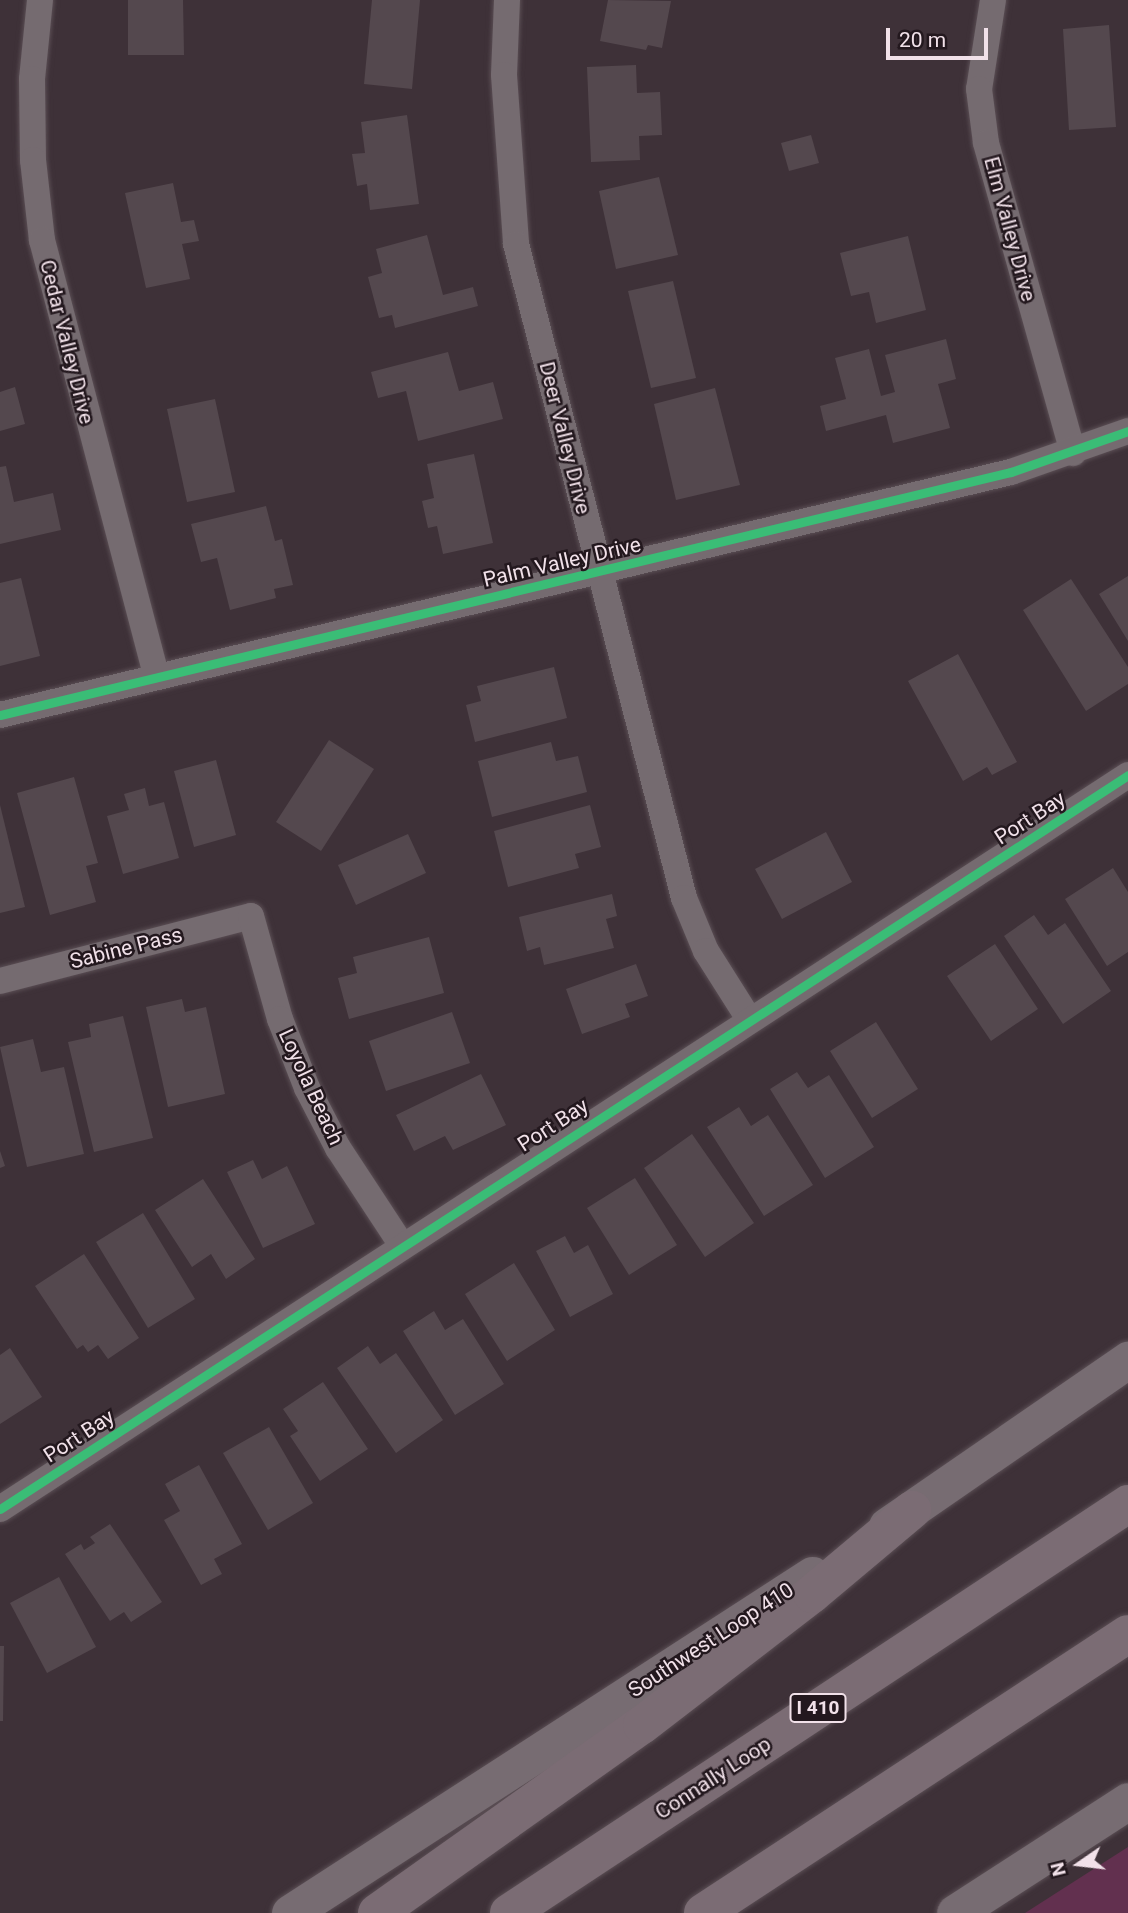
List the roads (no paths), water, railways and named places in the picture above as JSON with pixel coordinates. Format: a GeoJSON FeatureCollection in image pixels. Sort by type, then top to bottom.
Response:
{"type":"FeatureCollection","features":[{"type":"Feature","properties":{"kind":"highway","name":"Connally Loop"},"geometry":{"type":"LineString","coordinates":[[509,1913],[1128,1504]]}},
{"type":"Feature","properties":{"kind":"highway"},"geometry":{"type":"LineString","coordinates":[[377,1913],[642,1725],[812,1594],[912,1510]]}},
{"type":"Feature","properties":{"kind":"highway"},"geometry":{"type":"LineString","coordinates":[[703,1913],[1128,1634]]}},
{"type":"Feature","properties":{"kind":"main road","name":"Southwest Loop 410"},"geometry":{"type":"LineString","coordinates":[[290,1913],[912,1510],[1128,1360]]}},
{"type":"Feature","properties":{"kind":"main road"},"geometry":{"type":"LineString","coordinates":[[955,1913],[1128,1801]]}},
{"type":"Feature","properties":{"kind":"street","name":"Cedar Valley Drive"},"geometry":{"type":"LineString","coordinates":[[40,0],[32,79],[33,160],[42,240],[156,676]]}},
{"type":"Feature","properties":{"kind":"street","name":"Deer Valley Drive"},"geometry":{"type":"LineString","coordinates":[[507,0],[504,75],[516,244],[684,898],[706,951],[749,1019]]}},
{"type":"Feature","properties":{"kind":"street","name":"Elm Valley Drive"},"geometry":{"type":"LineString","coordinates":[[993,0],[979,89],[986,143],[1073,453]]}},
{"type":"Feature","properties":{"kind":"street","name":"Palm Valley Drive"},"geometry":{"type":"LineString","coordinates":[[0,715],[599,572],[1073,453],[1128,431]]}},
{"type":"Feature","properties":{"kind":"street","name":"Port Bay"},"geometry":{"type":"LineString","coordinates":[[0,1509],[401,1244],[1128,775]]}},
{"type":"Feature","properties":{"kind":"street","name":"Sabine Pass"},"geometry":{"type":"LineString","coordinates":[[0,981],[251,916]]}},
{"type":"Feature","properties":{"kind":"street","name":"Loyola Beach"},"geometry":{"type":"LineString","coordinates":[[251,916],[280,1019],[307,1088],[338,1148],[401,1244]]}}]}
